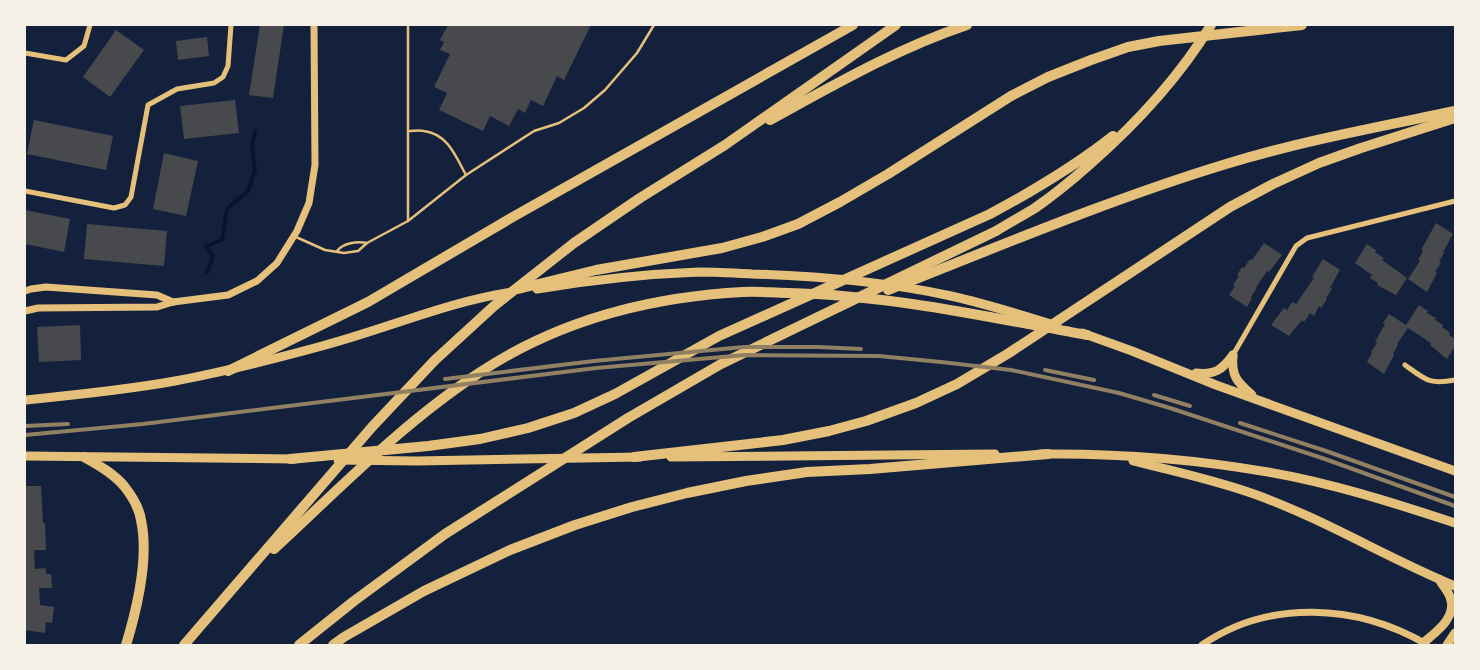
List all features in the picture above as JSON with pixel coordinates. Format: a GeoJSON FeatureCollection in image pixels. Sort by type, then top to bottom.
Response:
{"type":"FeatureCollection","features":[{"type":"Feature","properties":{"kind":"highway"},"geometry":{"type":"LineString","coordinates":[[228,370],[368,302],[511,218],[853,25]]}},
{"type":"Feature","properties":{"kind":"highway"},"geometry":{"type":"LineString","coordinates":[[184,645],[372,426],[435,360],[494,306],[574,243],[725,144],[896,25]]}},
{"type":"Feature","properties":{"kind":"highway"},"geometry":{"type":"LineString","coordinates":[[725,144],[892,55],[967,25]]}},
{"type":"Feature","properties":{"kind":"highway"},"geometry":{"type":"LineString","coordinates":[[300,645],[354,601],[429,545],[523,483],[628,418],[721,364],[996,231],[1035,208],[1107,150],[1159,97],[1211,25]]}},
{"type":"Feature","properties":{"kind":"highway"},"geometry":{"type":"LineString","coordinates":[[498,294],[596,270],[722,248],[762,237],[798,224],[848,197],[1011,96],[1048,77],[1118,50],[1160,41],[1302,25]]}},
{"type":"Feature","properties":{"kind":"highway"},"geometry":{"type":"LineString","coordinates":[[290,459],[428,446],[480,439],[528,428],[574,413],[615,394],[719,336],[990,214],[1024,196],[1066,170],[1105,142],[1159,97]]}},
{"type":"Feature","properties":{"kind":"highway"},"geometry":{"type":"LineString","coordinates":[[815,319],[1106,205],[1225,164],[1330,137],[1455,111]]}},
{"type":"Feature","properties":{"kind":"highway"},"geometry":{"type":"LineString","coordinates":[[634,457],[783,440],[866,421],[916,402],[957,384],[1009,353],[1230,207],[1273,184],[1319,163],[1360,148],[1455,118]]}},
{"type":"Feature","properties":{"kind":"highway"},"geometry":{"type":"LineString","coordinates":[[239,582],[393,439],[431,407],[480,372],[526,345],[578,323],[628,308],[681,297],[745,292],[821,294],[929,307],[1087,335]]}},
{"type":"Feature","properties":{"kind":"highway"},"geometry":{"type":"LineString","coordinates":[[333,645],[424,591],[510,550],[575,525],[632,507],[687,493],[807,472],[870,469],[1048,454]]}},
{"type":"Feature","properties":{"kind":"highway"},"geometry":{"type":"LineString","coordinates":[[84,457],[111,472],[124,485],[135,501],[141,519],[144,539],[143,566],[132,626],[126,645]]}},
{"type":"Feature","properties":{"kind":"main road"},"geometry":{"type":"LineString","coordinates":[[25,400],[175,382],[325,345],[421,315],[498,294],[581,282],[658,274],[701,272],[771,274],[890,285],[952,296],[1013,312],[1132,351],[1455,471]]}},
{"type":"Feature","properties":{"kind":"main road"},"geometry":{"type":"LineString","coordinates":[[1186,372],[1206,374],[1215,372],[1224,367],[1233,355]]}},
{"type":"Feature","properties":{"kind":"main road"},"geometry":{"type":"LineString","coordinates":[[1233,355],[1232,365],[1236,379],[1239,384],[1257,399]]}},
{"type":"Feature","properties":{"kind":"main road"},"geometry":{"type":"LineString","coordinates":[[1109,454],[1204,478],[1254,494],[1314,518],[1455,586]]}},
{"type":"Feature","properties":{"kind":"main road"},"geometry":{"type":"LineString","coordinates":[[25,456],[416,461],[634,457],[1109,454],[1202,462],[1269,472],[1343,489],[1455,522]]}},
{"type":"Feature","properties":{"kind":"main road"},"geometry":{"type":"LineString","coordinates":[[1425,644],[1442,627],[1449,617],[1452,608],[1450,597],[1439,579]]}},
{"type":"Feature","properties":{"kind":"main road"},"geometry":{"type":"LineString","coordinates":[[1447,645],[1455,633]]}},
{"type":"Feature","properties":{"kind":"street"},"geometry":{"type":"LineString","coordinates":[[25,53],[66,60],[84,46],[90,25]]}},
{"type":"Feature","properties":{"kind":"street"},"geometry":{"type":"LineString","coordinates":[[25,191],[114,208],[125,205],[131,197],[148,105],[178,89],[214,83],[223,77],[228,66],[231,25]]}},
{"type":"Feature","properties":{"kind":"street"},"geometry":{"type":"LineString","coordinates":[[25,311],[38,308],[157,307],[173,302],[228,295],[257,281],[277,263],[294,236],[309,203],[315,165],[314,25]]}},
{"type":"Feature","properties":{"kind":"street"},"geometry":{"type":"LineString","coordinates":[[1233,355],[1296,246],[1308,238],[1455,202]]}},
{"type":"Feature","properties":{"kind":"street"},"geometry":{"type":"LineString","coordinates":[[25,291],[46,287],[157,295],[173,302]]}},
{"type":"Feature","properties":{"kind":"street"},"geometry":{"type":"LineString","coordinates":[[1405,365],[1429,381],[1436,383],[1455,380]]}},
{"type":"Feature","properties":{"kind":"street"},"geometry":{"type":"LineString","coordinates":[[1202,645],[1216,636],[1245,623],[1275,615],[1312,612],[1334,613],[1362,618],[1391,627],[1425,644]]}},
{"type":"Feature","properties":{"kind":"lane"},"geometry":{"type":"LineString","coordinates":[[408,25],[408,220]]}},
{"type":"Feature","properties":{"kind":"lane"},"geometry":{"type":"LineString","coordinates":[[294,236],[325,250],[344,253],[358,251],[367,243],[408,220],[466,175],[534,132],[559,123],[584,108],[605,90],[637,54],[654,25]]}},
{"type":"Feature","properties":{"kind":"lane"},"geometry":{"type":"LineString","coordinates":[[409,131],[426,131],[441,138],[450,146],[466,175]]}},
{"type":"Feature","properties":{"kind":"lane"},"geometry":{"type":"LineString","coordinates":[[336,252],[340,247],[351,243],[367,243]]}},
{"type":"Feature","properties":{"kind":"building"},"geometry":{"type":"Polygon","coordinates":[[[260,25],[284,25],[273,98],[249,95],[260,25]]]}},
{"type":"Feature","properties":{"kind":"building"},"geometry":{"type":"Polygon","coordinates":[[[448,25],[591,25],[564,80],[557,76],[543,106],[531,100],[525,113],[518,109],[509,126],[490,116],[483,131],[439,110],[447,93],[434,87],[450,54],[440,50],[444,42],[440,40],[448,25]]]}},
{"type":"Feature","properties":{"kind":"building"},"geometry":{"type":"Polygon","coordinates":[[[116,30],[144,50],[110,97],[83,77],[116,30]]]}},
{"type":"Feature","properties":{"kind":"building"},"geometry":{"type":"Polygon","coordinates":[[[207,37],[209,56],[178,60],[176,41],[207,37]]]}},
{"type":"Feature","properties":{"kind":"building"},"geometry":{"type":"Polygon","coordinates":[[[235,100],[239,133],[184,139],[180,106],[235,100]]]}},
{"type":"Feature","properties":{"kind":"building"},"geometry":{"type":"Polygon","coordinates":[[[34,120],[113,136],[106,170],[27,154],[34,120]]]}},
{"type":"Feature","properties":{"kind":"building"},"geometry":{"type":"Polygon","coordinates":[[[164,153],[198,161],[186,216],[153,209],[164,153]]]}},
{"type":"Feature","properties":{"kind":"building"},"geometry":{"type":"Polygon","coordinates":[[[25,210],[70,219],[64,252],[25,244],[25,210]]]}},
{"type":"Feature","properties":{"kind":"building"},"geometry":{"type":"Polygon","coordinates":[[[1436,223],[1453,234],[1443,252],[1439,262],[1441,263],[1435,271],[1437,273],[1427,292],[1408,279],[1420,261],[1418,260],[1423,251],[1421,250],[1436,223]]]}},
{"type":"Feature","properties":{"kind":"building"},"geometry":{"type":"Polygon","coordinates":[[[87,224],[167,231],[164,266],[84,259],[87,224]]]}},
{"type":"Feature","properties":{"kind":"building"},"geometry":{"type":"Polygon","coordinates":[[[1264,243],[1282,255],[1269,272],[1267,271],[1256,287],[1247,307],[1229,295],[1235,286],[1233,285],[1242,267],[1244,268],[1250,259],[1252,260],[1264,243]]]}},
{"type":"Feature","properties":{"kind":"building"},"geometry":{"type":"Polygon","coordinates":[[[1367,244],[1384,258],[1382,260],[1407,278],[1396,295],[1377,285],[1378,283],[1370,278],[1372,275],[1355,263],[1367,244]]]}},
{"type":"Feature","properties":{"kind":"building"},"geometry":{"type":"Polygon","coordinates":[[[1323,259],[1340,270],[1330,288],[1332,289],[1314,316],[1310,313],[1304,322],[1302,320],[1289,336],[1271,325],[1284,308],[1287,310],[1292,302],[1296,304],[1314,278],[1312,277],[1323,259]]]}},
{"type":"Feature","properties":{"kind":"building"},"geometry":{"type":"Polygon","coordinates":[[[1419,305],[1443,325],[1442,327],[1455,339],[1455,346],[1447,359],[1430,345],[1431,343],[1408,328],[1397,344],[1394,355],[1384,374],[1367,362],[1385,324],[1383,323],[1389,314],[1406,325],[1419,305]]]}},
{"type":"Feature","properties":{"kind":"building"},"geometry":{"type":"Polygon","coordinates":[[[80,325],[81,360],[39,362],[37,327],[80,325]]]}},
{"type":"Feature","properties":{"kind":"building"},"geometry":{"type":"Polygon","coordinates":[[[25,486],[41,486],[46,550],[34,550],[35,569],[46,568],[46,574],[51,574],[52,588],[39,588],[40,605],[54,607],[52,623],[46,622],[45,633],[25,630],[25,486]]]}},
{"type":"Feature","properties":{"kind":"waterway"},"geometry":{"type":"LineString","coordinates":[[207,272],[213,257],[206,246],[222,240],[227,209],[248,191],[255,170],[252,146],[255,131]]}},
{"type":"Feature","properties":{"kind":"railway"},"geometry":{"type":"LineString","coordinates":[[445,379],[594,361],[744,347],[861,349]]}},
{"type":"Feature","properties":{"kind":"railway"},"geometry":{"type":"LineString","coordinates":[[25,435],[143,424],[596,368],[745,355],[879,356],[1011,370],[1119,393],[1325,459],[1455,506]]}},
{"type":"Feature","properties":{"kind":"railway"},"geometry":{"type":"LineString","coordinates":[[1045,370],[1094,380]]}},
{"type":"Feature","properties":{"kind":"railway"},"geometry":{"type":"LineString","coordinates":[[1154,395],[1190,406]]}},
{"type":"Feature","properties":{"kind":"railway"},"geometry":{"type":"LineString","coordinates":[[1240,423],[1326,451],[1455,497]]}},
{"type":"Feature","properties":{"kind":"railway"},"geometry":{"type":"LineString","coordinates":[[25,426],[68,424]]}}]}
